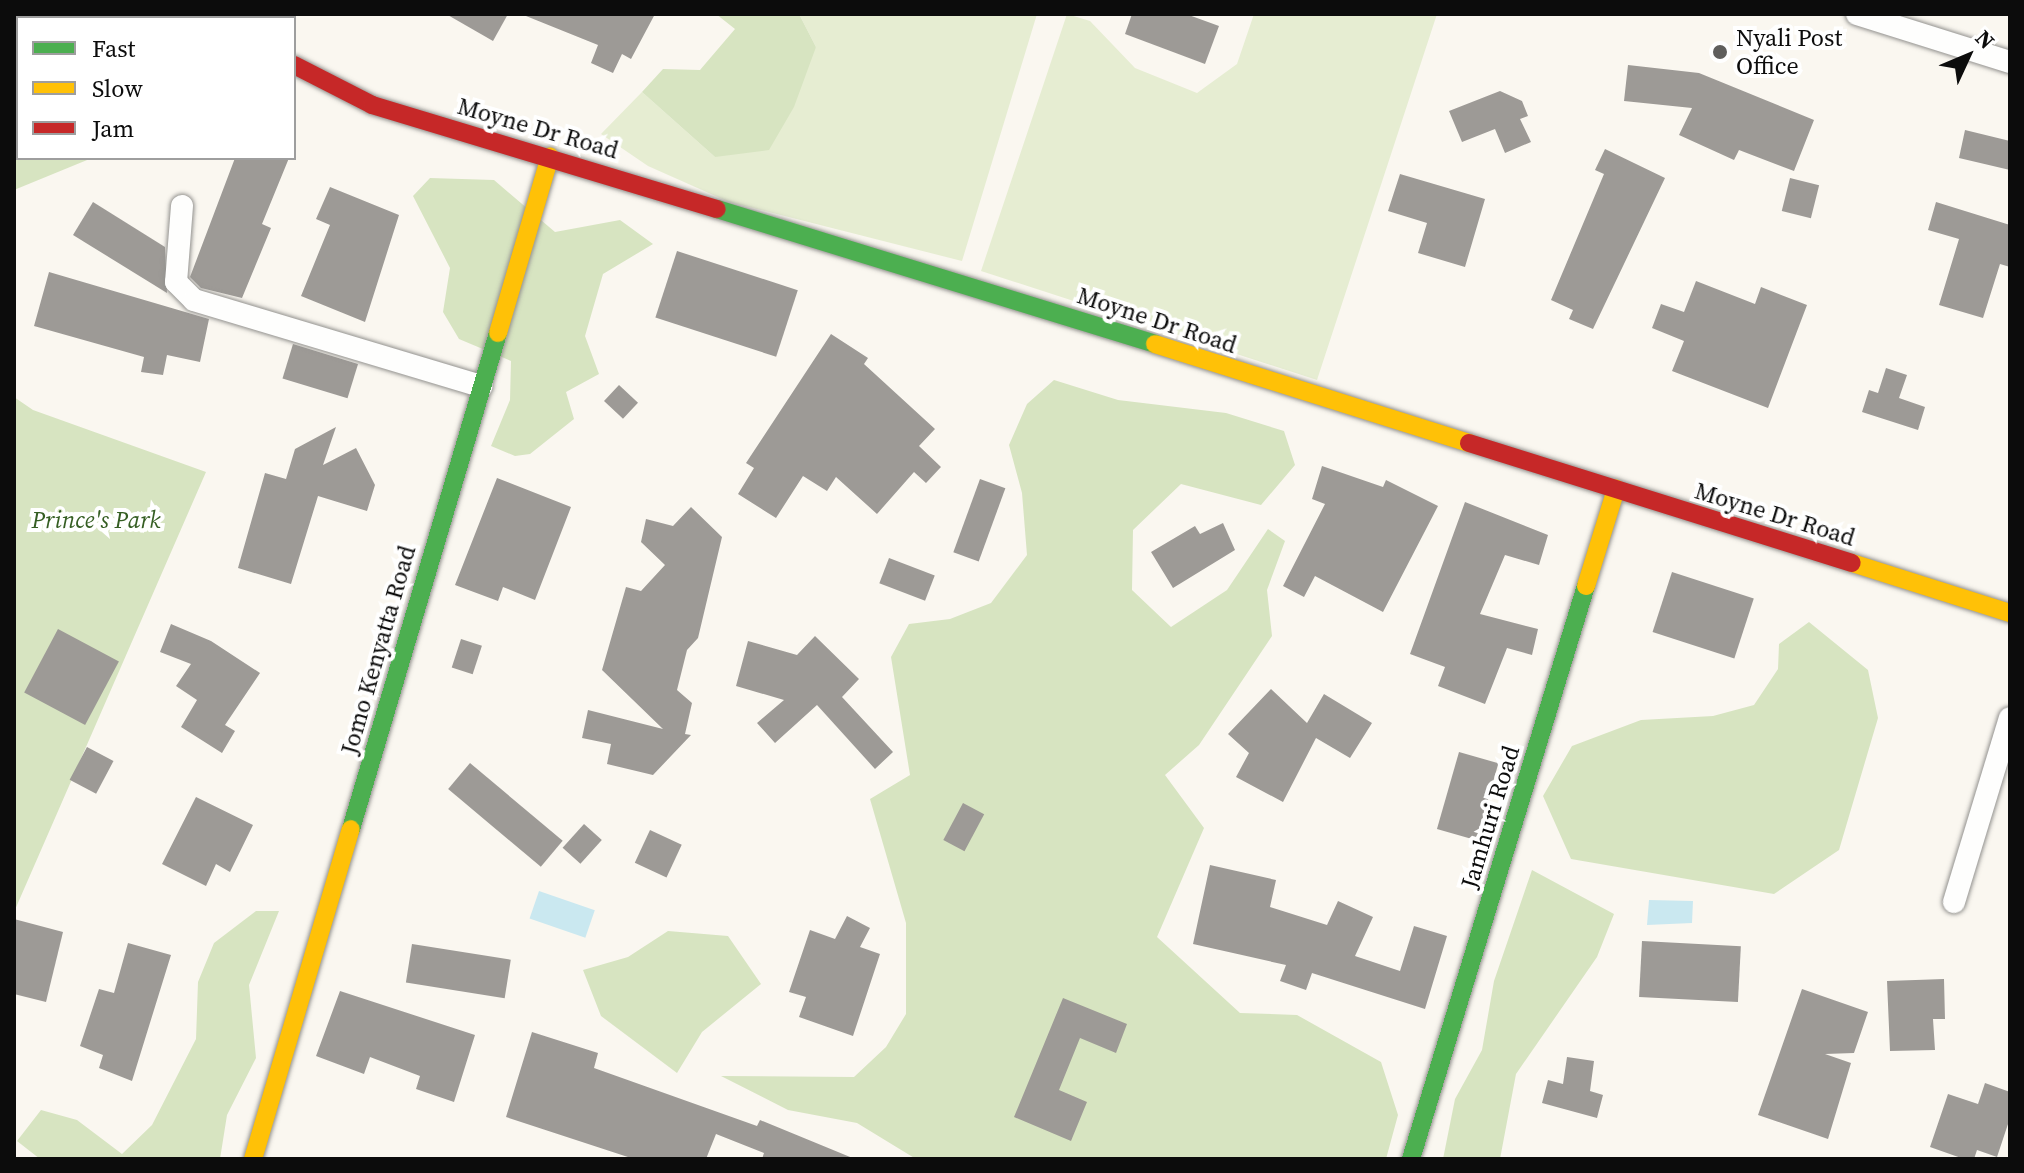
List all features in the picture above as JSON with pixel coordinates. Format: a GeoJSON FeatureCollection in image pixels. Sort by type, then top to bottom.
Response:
{"type":"FeatureCollection","features":[{"type":"Feature","properties":{"kind":"main road","name":"Moyne Dr Road"},"geometry":{"type":"LineString","coordinates":[[296,66],[372,105],[550,156],[2010,613]]}},
{"type":"Feature","properties":{"kind":"main road","name":"Jomo Kenyatta Road"},"geometry":{"type":"LineString","coordinates":[[253,1159],[550,156]]}},
{"type":"Feature","properties":{"kind":"main road","name":"Jamhuri Road"},"geometry":{"type":"LineString","coordinates":[[1411,1159],[1616,489]]}},
{"type":"Feature","properties":{"kind":"street"},"geometry":{"type":"LineString","coordinates":[[1857,14],[2010,62]]}},
{"type":"Feature","properties":{"kind":"street"},"geometry":{"type":"LineString","coordinates":[[182,206],[176,282],[194,300],[481,386]]}},
{"type":"Feature","properties":{"kind":"street"},"geometry":{"type":"LineString","coordinates":[[1954,902],[2010,718]]}},
{"type":"Feature","properties":{"kind":"green space"},"geometry":{"type":"Polygon","coordinates":[[[716,14],[799,14],[816,47],[794,107],[769,150],[715,157],[642,92],[663,69],[700,70],[735,29],[716,14]]]}},
{"type":"Feature","properties":{"kind":"green space"},"geometry":{"type":"Polygon","coordinates":[[[799,14],[1037,14],[962,261],[729,202],[648,166],[601,134],[642,92],[715,157],[816,47],[799,14]]]}},
{"type":"Feature","properties":{"kind":"green space"},"geometry":{"type":"Polygon","coordinates":[[[1067,14],[1090,21],[1135,68],[1197,93],[1237,64],[1254,14],[1437,14],[1317,380],[981,271],[1067,14]]]}},
{"type":"Feature","properties":{"kind":"green space"},"geometry":{"type":"Polygon","coordinates":[[[14,70],[16,160],[87,160],[14,190],[14,70]]]}},
{"type":"Feature","properties":{"kind":"green space"},"geometry":{"type":"Polygon","coordinates":[[[430,178],[494,180],[555,232],[620,220],[653,244],[603,274],[585,336],[599,374],[566,392],[574,419],[530,454],[515,456],[491,446],[510,400],[511,361],[459,339],[443,312],[450,268],[413,196],[430,178]]]}},
{"type":"Feature","properties":{"kind":"green space"},"geometry":{"type":"Polygon","coordinates":[[[1054,380],[1118,400],[1226,413],[1284,431],[1295,465],[1261,505],[1181,484],[1133,530],[1132,590],[1171,627],[1227,590],[1268,529],[1285,541],[1267,590],[1272,636],[1199,745],[1165,775],[1204,828],[1157,937],[1240,1013],[1297,1015],[1381,1062],[1398,1115],[1386,1159],[916,1159],[857,1123],[788,1110],[721,1076],[854,1077],[886,1047],[906,1014],[906,923],[870,799],[910,775],[891,657],[909,624],[950,619],[991,603],[1027,555],[1022,493],[1009,445],[1027,404],[1054,380]]]}},
{"type":"Feature","properties":{"kind":"green space","name":"Prince's Park"},"geometry":{"type":"Polygon","coordinates":[[[14,397],[33,410],[206,472],[14,912],[14,397]]]}},
{"type":"Feature","properties":{"kind":"green space"},"geometry":{"type":"Polygon","coordinates":[[[1809,622],[1868,670],[1878,718],[1839,850],[1774,894],[1571,859],[1543,796],[1572,746],[1641,720],[1713,716],[1754,705],[1778,669],[1779,644],[1809,622]]]}},
{"type":"Feature","properties":{"kind":"green space"},"geometry":{"type":"Polygon","coordinates":[[[1532,870],[1614,914],[1597,957],[1516,1074],[1500,1159],[1443,1159],[1455,1099],[1482,1050],[1494,981],[1532,870]]]}},
{"type":"Feature","properties":{"kind":"green space"},"geometry":{"type":"Polygon","coordinates":[[[256,911],[279,911],[249,985],[256,1058],[227,1115],[220,1159],[40,1159],[17,1141],[41,1110],[77,1120],[122,1154],[152,1125],[196,1039],[198,982],[214,943],[256,911]]]}},
{"type":"Feature","properties":{"kind":"green space"},"geometry":{"type":"Polygon","coordinates":[[[668,931],[728,936],[761,984],[702,1032],[677,1073],[601,1016],[583,970],[628,957],[668,931]]]}},
{"type":"Feature","properties":{"kind":"water"},"geometry":{"type":"Polygon","coordinates":[[[539,891],[595,910],[585,938],[530,918],[539,891]]]}},
{"type":"Feature","properties":{"kind":"water"},"geometry":{"type":"Polygon","coordinates":[[[1649,900],[1693,901],[1692,923],[1647,925],[1649,900]]]}},
{"type":"Feature","properties":{"kind":"building"},"geometry":{"type":"Polygon","coordinates":[[[446,14],[508,14],[493,41],[446,14]]]}},
{"type":"Feature","properties":{"kind":"building"},"geometry":{"type":"Polygon","coordinates":[[[521,14],[655,14],[631,59],[622,54],[613,73],[591,63],[598,45],[521,14]]]}},
{"type":"Feature","properties":{"kind":"building"},"geometry":{"type":"Polygon","coordinates":[[[1132,14],[1186,14],[1219,26],[1205,64],[1125,34],[1132,14]]]}},
{"type":"Feature","properties":{"kind":"building"},"geometry":{"type":"Polygon","coordinates":[[[1628,65],[1699,73],[1814,120],[1794,171],[1739,150],[1734,160],[1679,135],[1692,108],[1624,101],[1628,65]]]}},
{"type":"Feature","properties":{"kind":"building"},"geometry":{"type":"Polygon","coordinates":[[[1500,91],[1522,101],[1528,116],[1520,119],[1531,142],[1505,153],[1495,129],[1462,142],[1449,111],[1500,91]]]}},
{"type":"Feature","properties":{"kind":"building"},"geometry":{"type":"Polygon","coordinates":[[[1965,130],[2010,141],[2010,170],[1959,158],[1965,130]]]}},
{"type":"Feature","properties":{"kind":"building"},"geometry":{"type":"Polygon","coordinates":[[[1605,149],[1665,178],[1593,329],[1569,319],[1573,310],[1551,300],[1604,174],[1595,170],[1605,149]]]}},
{"type":"Feature","properties":{"kind":"building"},"geometry":{"type":"Polygon","coordinates":[[[234,160],[288,160],[262,224],[271,228],[242,298],[201,288],[190,277],[234,160]]]}},
{"type":"Feature","properties":{"kind":"building"},"geometry":{"type":"Polygon","coordinates":[[[1400,174],[1485,199],[1465,267],[1418,253],[1427,223],[1388,211],[1400,174]]]}},
{"type":"Feature","properties":{"kind":"building"},"geometry":{"type":"Polygon","coordinates":[[[1790,178],[1819,185],[1811,218],[1782,211],[1790,178]]]}},
{"type":"Feature","properties":{"kind":"building"},"geometry":{"type":"Polygon","coordinates":[[[330,187],[399,215],[365,322],[301,296],[330,225],[316,219],[330,187]]]}},
{"type":"Feature","properties":{"kind":"building"},"geometry":{"type":"Polygon","coordinates":[[[93,202],[165,247],[167,293],[73,235],[93,202]]]}},
{"type":"Feature","properties":{"kind":"building"},"geometry":{"type":"Polygon","coordinates":[[[1936,202],[2010,225],[2010,267],[2000,264],[1983,318],[1939,305],[1959,239],[1928,230],[1936,202]]]}},
{"type":"Feature","properties":{"kind":"building"},"geometry":{"type":"Polygon","coordinates":[[[677,251],[798,290],[776,357],[655,318],[677,251]]]}},
{"type":"Feature","properties":{"kind":"building"},"geometry":{"type":"Polygon","coordinates":[[[49,272],[209,319],[200,362],[167,355],[163,375],[141,372],[144,357],[34,326],[49,272]]]}},
{"type":"Feature","properties":{"kind":"building"},"geometry":{"type":"Polygon","coordinates":[[[1696,281],[1755,304],[1761,287],[1807,305],[1768,408],[1672,371],[1684,341],[1652,328],[1661,304],[1684,312],[1696,281]]]}},
{"type":"Feature","properties":{"kind":"building"},"geometry":{"type":"Polygon","coordinates":[[[831,334],[868,358],[864,364],[935,429],[919,446],[941,467],[926,483],[914,472],[877,514],[836,477],[827,491],[803,476],[776,518],[738,494],[754,468],[746,463],[831,334]]]}},
{"type":"Feature","properties":{"kind":"building"},"geometry":{"type":"Polygon","coordinates":[[[293,344],[358,364],[348,398],[282,378],[293,344]]]}},
{"type":"Feature","properties":{"kind":"building"},"geometry":{"type":"Polygon","coordinates":[[[1886,368],[1907,375],[1899,398],[1925,407],[1918,430],[1862,412],[1869,390],[1878,393],[1886,368]]]}},
{"type":"Feature","properties":{"kind":"building"},"geometry":{"type":"Polygon","coordinates":[[[619,385],[638,403],[623,419],[604,401],[619,385]]]}},
{"type":"Feature","properties":{"kind":"building"},"geometry":{"type":"Polygon","coordinates":[[[336,427],[323,465],[356,448],[375,485],[367,511],[318,496],[291,584],[238,568],[265,473],[286,479],[295,449],[336,427]]]}},
{"type":"Feature","properties":{"kind":"building"},"geometry":{"type":"Polygon","coordinates":[[[1322,466],[1383,487],[1386,480],[1438,506],[1383,612],[1315,576],[1304,597],[1283,586],[1325,504],[1312,499],[1322,466]]]}},
{"type":"Feature","properties":{"kind":"building"},"geometry":{"type":"Polygon","coordinates":[[[497,478],[571,507],[535,600],[503,587],[498,601],[455,585],[497,478]]]}},
{"type":"Feature","properties":{"kind":"building"},"geometry":{"type":"Polygon","coordinates":[[[980,479],[1005,488],[979,562],[953,552],[980,479]]]}},
{"type":"Feature","properties":{"kind":"building"},"geometry":{"type":"Polygon","coordinates":[[[1465,502],[1548,535],[1539,565],[1505,555],[1480,614],[1538,629],[1532,655],[1507,648],[1485,704],[1438,686],[1445,667],[1410,654],[1465,502]]]}},
{"type":"Feature","properties":{"kind":"building"},"geometry":{"type":"Polygon","coordinates":[[[691,507],[722,537],[698,638],[687,650],[677,690],[692,703],[685,734],[691,735],[653,775],[607,764],[611,744],[582,738],[588,710],[663,729],[602,670],[626,587],[641,591],[665,565],[641,542],[646,519],[673,526],[691,507]]]}},
{"type":"Feature","properties":{"kind":"building"},"geometry":{"type":"Polygon","coordinates":[[[1223,523],[1235,550],[1173,588],[1151,552],[1195,526],[1200,534],[1223,523]]]}},
{"type":"Feature","properties":{"kind":"building"},"geometry":{"type":"Polygon","coordinates":[[[889,558],[935,576],[925,601],[879,583],[889,558]]]}},
{"type":"Feature","properties":{"kind":"building"},"geometry":{"type":"Polygon","coordinates":[[[1672,572],[1754,599],[1734,658],[1653,632],[1672,572]]]}},
{"type":"Feature","properties":{"kind":"building"},"geometry":{"type":"Polygon","coordinates":[[[171,624],[211,641],[260,673],[225,725],[235,731],[222,753],[181,727],[197,700],[176,686],[191,664],[160,652],[171,624]]]}},
{"type":"Feature","properties":{"kind":"building"},"geometry":{"type":"Polygon","coordinates":[[[58,629],[119,661],[85,725],[24,693],[58,629]]]}},
{"type":"Feature","properties":{"kind":"building"},"geometry":{"type":"Polygon","coordinates":[[[815,636],[859,679],[842,697],[893,752],[875,769],[817,705],[775,743],[757,723],[784,700],[736,686],[748,641],[797,655],[815,636]]]}},
{"type":"Feature","properties":{"kind":"building"},"geometry":{"type":"Polygon","coordinates":[[[461,639],[482,646],[473,674],[452,668],[461,639]]]}},
{"type":"Feature","properties":{"kind":"building"},"geometry":{"type":"Polygon","coordinates":[[[1271,689],[1307,723],[1324,694],[1372,723],[1350,758],[1316,738],[1283,802],[1236,777],[1249,753],[1228,734],[1271,689]]]}},
{"type":"Feature","properties":{"kind":"building"},"geometry":{"type":"Polygon","coordinates":[[[87,747],[113,761],[96,794],[70,780],[87,747]]]}},
{"type":"Feature","properties":{"kind":"building"},"geometry":{"type":"Polygon","coordinates":[[[1459,752],[1498,763],[1476,840],[1437,829],[1459,752]]]}},
{"type":"Feature","properties":{"kind":"building"},"geometry":{"type":"Polygon","coordinates":[[[470,763],[563,841],[541,867],[448,789],[470,763]]]}},
{"type":"Feature","properties":{"kind":"building"},"geometry":{"type":"Polygon","coordinates":[[[196,797],[253,825],[230,872],[216,864],[206,886],[162,864],[196,797]]]}},
{"type":"Feature","properties":{"kind":"building"},"geometry":{"type":"Polygon","coordinates":[[[963,803],[984,814],[964,851],[943,840],[963,803]]]}},
{"type":"Feature","properties":{"kind":"building"},"geometry":{"type":"Polygon","coordinates":[[[584,824],[602,840],[580,864],[563,848],[584,824]]]}},
{"type":"Feature","properties":{"kind":"building"},"geometry":{"type":"Polygon","coordinates":[[[650,830],[682,845],[667,877],[635,863],[650,830]]]}},
{"type":"Feature","properties":{"kind":"building"},"geometry":{"type":"Polygon","coordinates":[[[1210,865],[1276,880],[1270,907],[1327,925],[1338,901],[1373,917],[1355,956],[1400,971],[1414,926],[1447,936],[1425,1009],[1312,973],[1306,990],[1280,981],[1286,965],[1193,944],[1210,865]]]}},
{"type":"Feature","properties":{"kind":"building"},"geometry":{"type":"Polygon","coordinates":[[[847,916],[870,928],[860,947],[880,954],[853,1036],[799,1017],[806,997],[789,992],[810,930],[835,939],[847,916]]]}},
{"type":"Feature","properties":{"kind":"building"},"geometry":{"type":"Polygon","coordinates":[[[14,919],[63,932],[46,1002],[14,994],[14,919]]]}},
{"type":"Feature","properties":{"kind":"building"},"geometry":{"type":"Polygon","coordinates":[[[1642,941],[1741,946],[1738,1002],[1639,997],[1642,941]]]}},
{"type":"Feature","properties":{"kind":"building"},"geometry":{"type":"Polygon","coordinates":[[[128,943],[171,955],[132,1081],[99,1068],[103,1055],[80,1046],[99,989],[114,993],[128,943]]]}},
{"type":"Feature","properties":{"kind":"building"},"geometry":{"type":"Polygon","coordinates":[[[412,944],[511,960],[505,998],[406,983],[412,944]]]}},
{"type":"Feature","properties":{"kind":"building"},"geometry":{"type":"Polygon","coordinates":[[[1944,979],[1945,1019],[1933,1019],[1935,1050],[1890,1051],[1887,981],[1944,979]]]}},
{"type":"Feature","properties":{"kind":"building"},"geometry":{"type":"Polygon","coordinates":[[[1802,989],[1868,1012],[1854,1053],[1825,1054],[1851,1063],[1828,1139],[1758,1115],[1802,989]]]}},
{"type":"Feature","properties":{"kind":"building"},"geometry":{"type":"Polygon","coordinates":[[[340,991],[475,1035],[454,1102],[416,1089],[420,1076],[370,1057],[364,1074],[316,1056],[340,991]]]}},
{"type":"Feature","properties":{"kind":"building"},"geometry":{"type":"Polygon","coordinates":[[[1063,998],[1127,1024],[1116,1053],[1080,1038],[1059,1090],[1087,1102],[1071,1141],[1014,1117],[1063,998]]]}},
{"type":"Feature","properties":{"kind":"building"},"geometry":{"type":"Polygon","coordinates":[[[532,1032],[598,1053],[594,1068],[757,1126],[760,1120],[855,1159],[762,1159],[764,1153],[716,1134],[706,1159],[634,1159],[506,1117],[532,1032]]]}},
{"type":"Feature","properties":{"kind":"building"},"geometry":{"type":"Polygon","coordinates":[[[1567,1057],[1594,1061],[1590,1091],[1603,1095],[1597,1118],[1542,1103],[1548,1080],[1563,1084],[1567,1057]]]}},
{"type":"Feature","properties":{"kind":"building"},"geometry":{"type":"Polygon","coordinates":[[[1985,1083],[2010,1092],[2010,1118],[1997,1157],[1977,1150],[1974,1159],[1964,1159],[1930,1147],[1948,1094],[1978,1104],[1985,1083]]]}},
{"type":"Feature","properties":{"kind":"traffic: fast"},"geometry":{"type":"LineString","coordinates":[[717,209],[1155,344]]}},
{"type":"Feature","properties":{"kind":"traffic: fast"},"geometry":{"type":"LineString","coordinates":[[351,829],[498,333]]}},
{"type":"Feature","properties":{"kind":"traffic: fast"},"geometry":{"type":"LineString","coordinates":[[1411,1159],[1586,586]]}},
{"type":"Feature","properties":{"kind":"traffic: slow"},"geometry":{"type":"LineString","coordinates":[[498,333],[550,156]]}},
{"type":"Feature","properties":{"kind":"traffic: slow"},"geometry":{"type":"LineString","coordinates":[[1155,344],[1469,443]]}},
{"type":"Feature","properties":{"kind":"traffic: slow"},"geometry":{"type":"LineString","coordinates":[[1586,586],[1616,489]]}},
{"type":"Feature","properties":{"kind":"traffic: slow"},"geometry":{"type":"LineString","coordinates":[[1852,563],[2010,613]]}},
{"type":"Feature","properties":{"kind":"traffic: slow"},"geometry":{"type":"LineString","coordinates":[[253,1159],[351,829]]}},
{"type":"Feature","properties":{"kind":"traffic: jam"},"geometry":{"type":"LineString","coordinates":[[296,66],[372,105],[717,209]]}},
{"type":"Feature","properties":{"kind":"traffic: jam"},"geometry":{"type":"LineString","coordinates":[[1469,443],[1852,563]]}},
{"type":"Feature","properties":{"kind":"place","name":"Nyali Post Office"},"geometry":{"type":"Point","coordinates":[1720,52]}}]}
